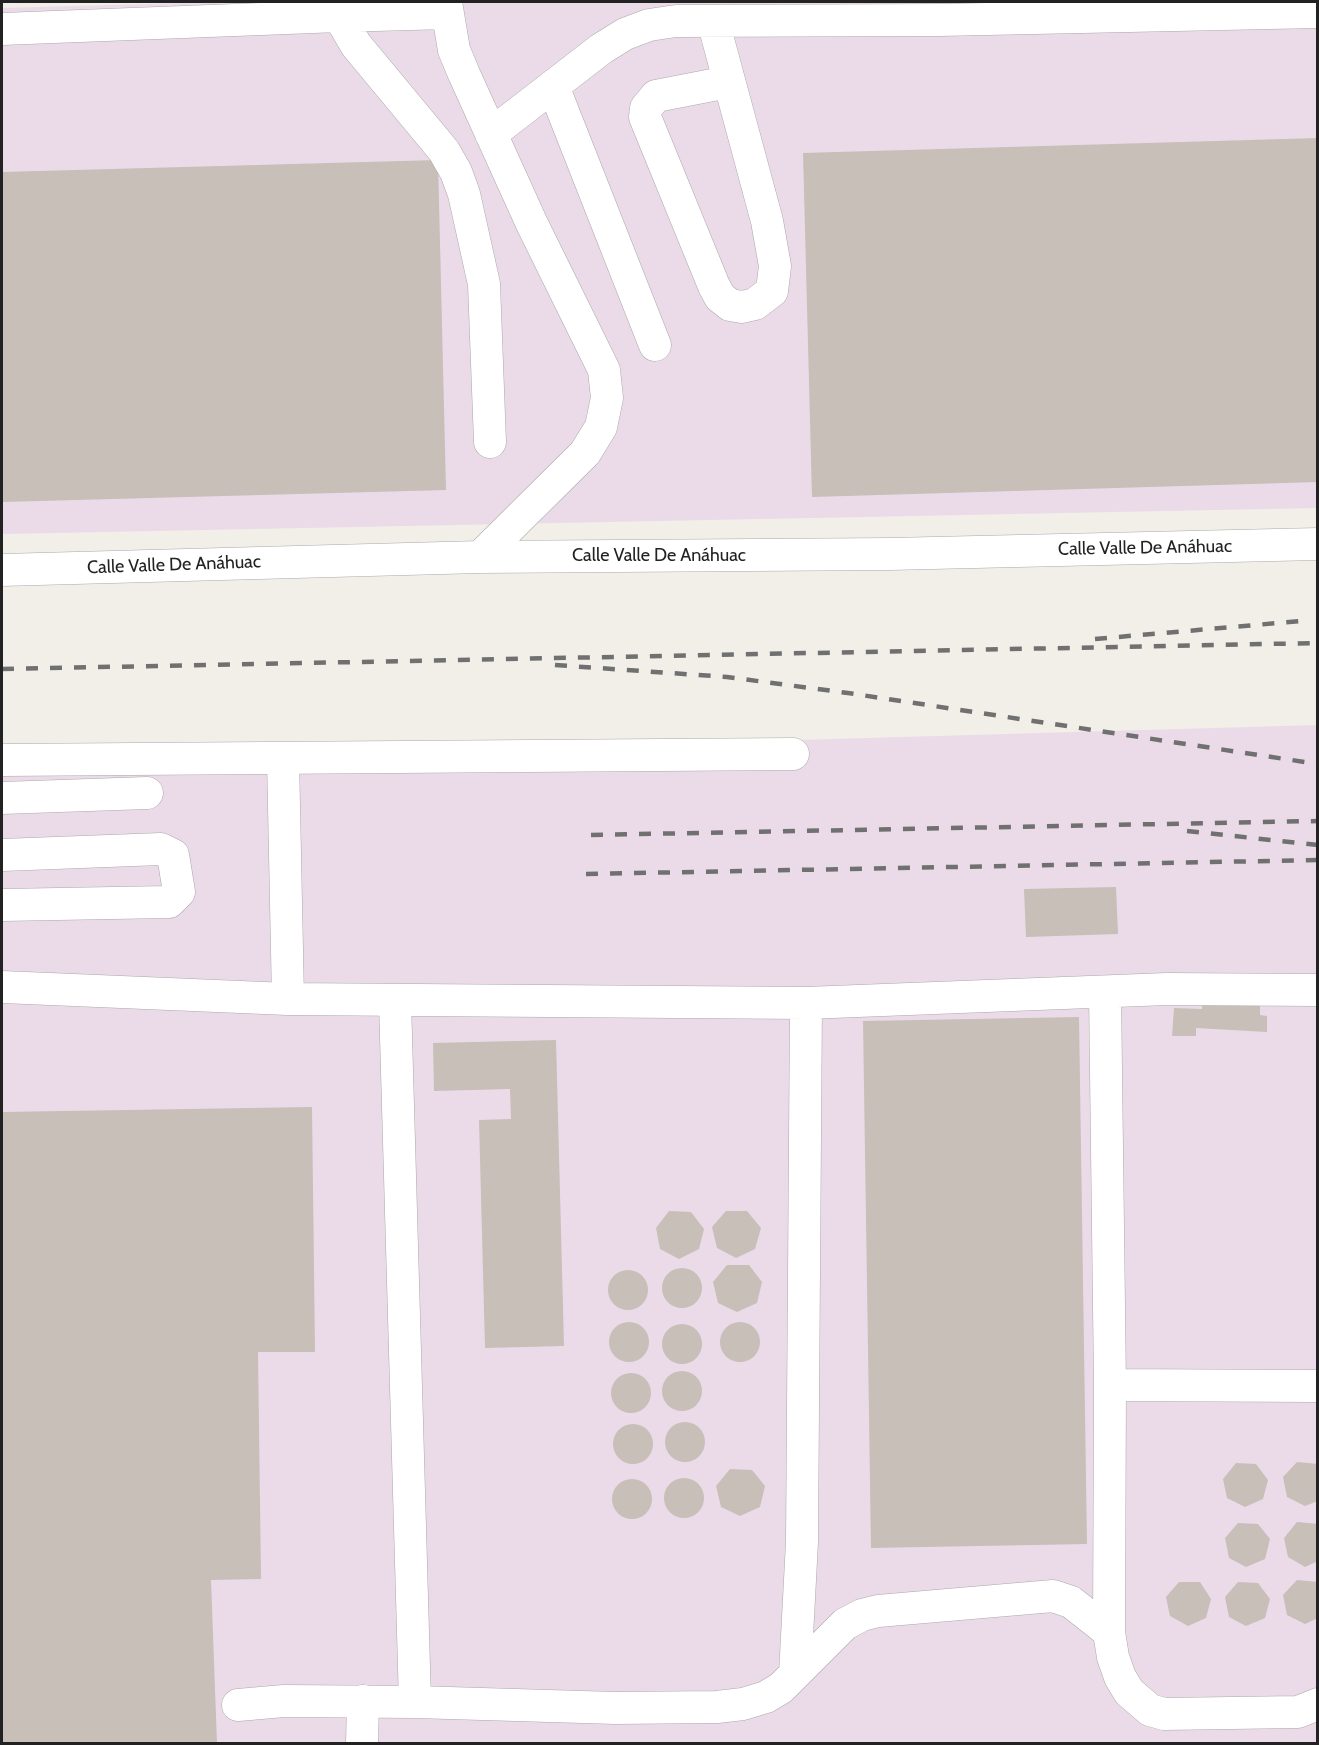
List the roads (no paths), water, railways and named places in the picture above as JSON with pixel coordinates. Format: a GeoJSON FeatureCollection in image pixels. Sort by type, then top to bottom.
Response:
{"type":"FeatureCollection","features":[{"type":"Feature","properties":{"kind":"street"},"geometry":{"type":"LineString","coordinates":[[2,29],[339,16],[447,7],[454,50],[491,134],[604,370],[608,399],[601,427],[585,453],[480,557]]}},
{"type":"Feature","properties":{"kind":"street"},"geometry":{"type":"LineString","coordinates":[[491,134],[601,49],[625,34],[649,25],[713,21],[1317,12]]}},
{"type":"Feature","properties":{"kind":"street"},"geometry":{"type":"LineString","coordinates":[[339,16],[356,45],[444,151],[456,172],[464,194],[484,284],[490,442]]}},
{"type":"Feature","properties":{"kind":"street"},"geometry":{"type":"LineString","coordinates":[[713,21],[767,221],[775,266],[772,291],[755,304],[742,307],[730,305],[720,297],[714,286],[645,117],[646,108],[656,96],[728,82]]}},
{"type":"Feature","properties":{"kind":"street"},"geometry":{"type":"LineString","coordinates":[[553,86],[655,345]]}},
{"type":"Feature","properties":{"kind":"street","name":"Calle Valle De Anáhuac"},"geometry":{"type":"LineString","coordinates":[[2,570],[480,557],[890,554],[1317,544]]}},
{"type":"Feature","properties":{"kind":"street"},"geometry":{"type":"LineString","coordinates":[[2,760],[793,754]]}},
{"type":"Feature","properties":{"kind":"street"},"geometry":{"type":"LineString","coordinates":[[284,758],[288,999]]}},
{"type":"Feature","properties":{"kind":"street"},"geometry":{"type":"LineString","coordinates":[[2,798],[147,793]]}},
{"type":"Feature","properties":{"kind":"street"},"geometry":{"type":"LineString","coordinates":[[2,855],[162,849],[173,855],[179,892],[170,902],[2,905]]}},
{"type":"Feature","properties":{"kind":"street"},"geometry":{"type":"LineString","coordinates":[[2,987],[288,999],[806,1003],[1167,989],[1317,990]]}},
{"type":"Feature","properties":{"kind":"street"},"geometry":{"type":"LineString","coordinates":[[1105,992],[1110,1385],[1109,1632],[1120,1677],[1134,1697],[1150,1710],[1164,1714],[1298,1712],[1317,1704]]}},
{"type":"Feature","properties":{"kind":"street"},"geometry":{"type":"LineString","coordinates":[[395,1001],[415,1702]]}},
{"type":"Feature","properties":{"kind":"street"},"geometry":{"type":"LineString","coordinates":[[795,1674],[802,1542],[806,1003]]}},
{"type":"Feature","properties":{"kind":"street"},"geometry":{"type":"LineString","coordinates":[[1110,1385],[1317,1386]]}},
{"type":"Feature","properties":{"kind":"street"},"geometry":{"type":"LineString","coordinates":[[238,1705],[284,1701],[363,1701],[616,1708],[717,1707],[743,1704],[766,1697],[781,1688],[845,1624],[862,1615],[878,1611],[1053,1596],[1071,1602],[1109,1632]]}},
{"type":"Feature","properties":{"kind":"street"},"geometry":{"type":"LineString","coordinates":[[362,1743],[363,1701]]}},
{"type":"Feature","properties":{"kind":"railway"},"geometry":{"type":"LineString","coordinates":[[1095,639],[1301,621]]}},
{"type":"Feature","properties":{"kind":"railway"},"geometry":{"type":"LineString","coordinates":[[2,669],[1318,643]]}},
{"type":"Feature","properties":{"kind":"railway"},"geometry":{"type":"LineString","coordinates":[[555,665],[727,677],[1318,764]]}},
{"type":"Feature","properties":{"kind":"railway"},"geometry":{"type":"LineString","coordinates":[[591,835],[1318,821]]}},
{"type":"Feature","properties":{"kind":"railway"},"geometry":{"type":"LineString","coordinates":[[1187,831],[1318,845]]}},
{"type":"Feature","properties":{"kind":"railway"},"geometry":{"type":"LineString","coordinates":[[586,874],[1318,860]]}}]}
